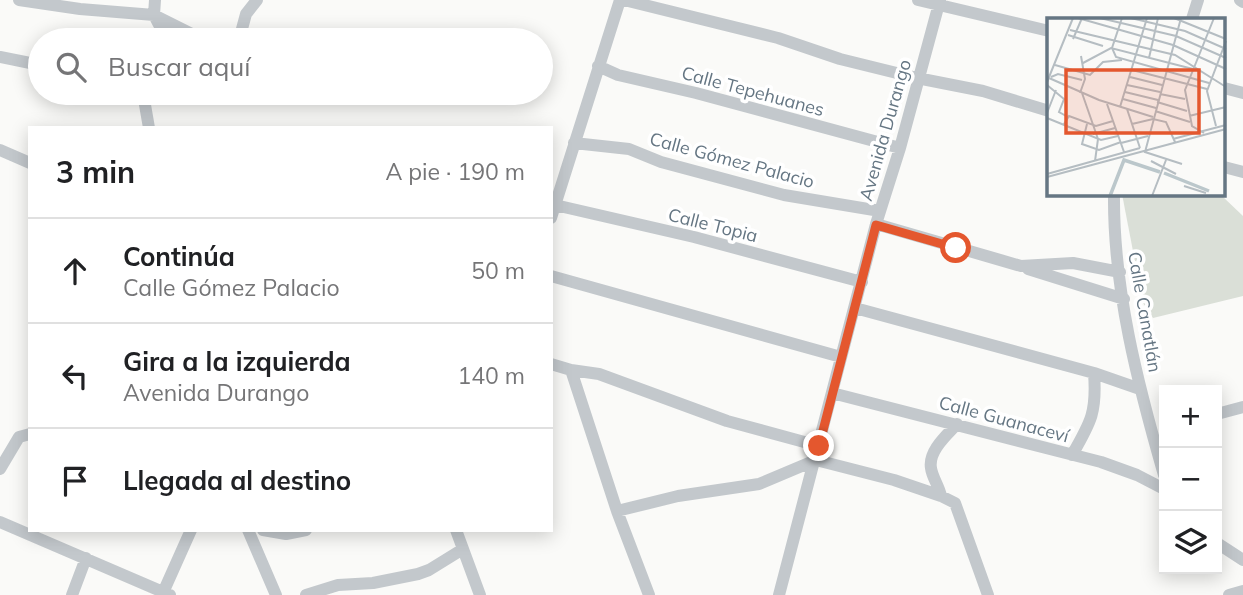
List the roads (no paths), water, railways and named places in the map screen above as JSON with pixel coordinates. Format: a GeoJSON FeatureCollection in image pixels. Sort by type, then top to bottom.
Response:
{"type":"FeatureCollection","features":[{"type":"Feature","properties":{"kind":"street"},"geometry":{"type":"LineString","coordinates":[[19,0],[80,9],[154,15],[180,28]]}},
{"type":"Feature","properties":{"kind":"street"},"geometry":{"type":"LineString","coordinates":[[155,0],[154,15],[161,28]]}},
{"type":"Feature","properties":{"kind":"street"},"geometry":{"type":"LineString","coordinates":[[242,28],[246,14],[257,0]]}},
{"type":"Feature","properties":{"kind":"street"},"geometry":{"type":"LineString","coordinates":[[553,212],[598,66],[622,0],[767,36],[827,56],[983,91],[1047,110]]}},
{"type":"Feature","properties":{"kind":"street"},"geometry":{"type":"LineString","coordinates":[[918,0],[939,2],[1047,31]]}},
{"type":"Feature","properties":{"kind":"street"},"geometry":{"type":"LineString","coordinates":[[1192,18],[1198,0]]}},
{"type":"Feature","properties":{"kind":"street","name":"Avenida Durango"},"geometry":{"type":"LineString","coordinates":[[779,595],[876,225],[900,148],[939,2]]}},
{"type":"Feature","properties":{"kind":"street"},"geometry":{"type":"LineString","coordinates":[[0,57],[28,63]]}},
{"type":"Feature","properties":{"kind":"street","name":"Calle Tepehuanes"},"geometry":{"type":"LineString","coordinates":[[598,66],[618,75],[696,93],[900,148]]}},
{"type":"Feature","properties":{"kind":"street"},"geometry":{"type":"LineString","coordinates":[[1226,89],[1243,93]]}},
{"type":"Feature","properties":{"kind":"street"},"geometry":{"type":"LineString","coordinates":[[141,105],[148,126]]}},
{"type":"Feature","properties":{"kind":"street","name":"Calle Gómez Palacio"},"geometry":{"type":"LineString","coordinates":[[574,143],[629,149],[661,162],[784,195],[880,211]]}},
{"type":"Feature","properties":{"kind":"street"},"geometry":{"type":"LineString","coordinates":[[0,150],[28,162]]}},
{"type":"Feature","properties":{"kind":"street"},"geometry":{"type":"LineString","coordinates":[[1226,168],[1243,172]]}},
{"type":"Feature","properties":{"kind":"street","name":"Calle Canatlán"},"geometry":{"type":"LineString","coordinates":[[1114,196],[1114,230],[1140,389],[1158,430],[1160,448]]}},
{"type":"Feature","properties":{"kind":"street","name":"Calle Topia"},"geometry":{"type":"LineString","coordinates":[[553,212],[694,237],[862,282]]}},
{"type":"Feature","properties":{"kind":"street"},"geometry":{"type":"LineString","coordinates":[[876,225],[1021,266],[1124,299]]}},
{"type":"Feature","properties":{"kind":"street"},"geometry":{"type":"LineString","coordinates":[[1021,266],[1073,262],[1120,272]]}},
{"type":"Feature","properties":{"kind":"street"},"geometry":{"type":"LineString","coordinates":[[553,277],[841,357]]}},
{"type":"Feature","properties":{"kind":"street"},"geometry":{"type":"LineString","coordinates":[[855,308],[1094,373],[1140,389]]}},
{"type":"Feature","properties":{"kind":"street"},"geometry":{"type":"LineString","coordinates":[[553,365],[599,374],[727,421],[819,446]]}},
{"type":"Feature","properties":{"kind":"street"},"geometry":{"type":"LineString","coordinates":[[571,370],[617,511],[649,595]]}},
{"type":"Feature","properties":{"kind":"street"},"geometry":{"type":"LineString","coordinates":[[1072,455],[1092,419],[1096,393],[1094,373]]}},
{"type":"Feature","properties":{"kind":"street","name":"Calle Guanaceví"},"geometry":{"type":"LineString","coordinates":[[832,393],[1121,468],[1159,487]]}},
{"type":"Feature","properties":{"kind":"street"},"geometry":{"type":"LineString","coordinates":[[1222,413],[1243,407]]}},
{"type":"Feature","properties":{"kind":"street"},"geometry":{"type":"LineString","coordinates":[[941,496],[931,469],[931,459],[957,424]]}},
{"type":"Feature","properties":{"kind":"street"},"geometry":{"type":"LineString","coordinates":[[0,469],[14,443],[19,437],[28,435]]}},
{"type":"Feature","properties":{"kind":"street"},"geometry":{"type":"LineString","coordinates":[[0,439],[14,443]]}},
{"type":"Feature","properties":{"kind":"street"},"geometry":{"type":"LineString","coordinates":[[617,511],[678,496],[760,484],[816,460],[856,469],[955,503],[988,595]]}},
{"type":"Feature","properties":{"kind":"street"},"geometry":{"type":"LineString","coordinates":[[0,522],[165,594],[190,532]]}},
{"type":"Feature","properties":{"kind":"street"},"geometry":{"type":"LineString","coordinates":[[249,532],[276,595]]}},
{"type":"Feature","properties":{"kind":"street"},"geometry":{"type":"LineString","coordinates":[[274,532],[296,532]]}},
{"type":"Feature","properties":{"kind":"street"},"geometry":{"type":"LineString","coordinates":[[457,532],[480,595]]}},
{"type":"Feature","properties":{"kind":"street"},"geometry":{"type":"LineString","coordinates":[[1222,546],[1243,560]]}},
{"type":"Feature","properties":{"kind":"street"},"geometry":{"type":"LineString","coordinates":[[306,595],[327,587],[373,583],[418,574],[463,549]]}},
{"type":"Feature","properties":{"kind":"street"},"geometry":{"type":"LineString","coordinates":[[72,595],[86,558]]}},
{"type":"Feature","properties":{"kind":"street"},"geometry":{"type":"LineString","coordinates":[[1229,595],[1243,591]]}}]}
